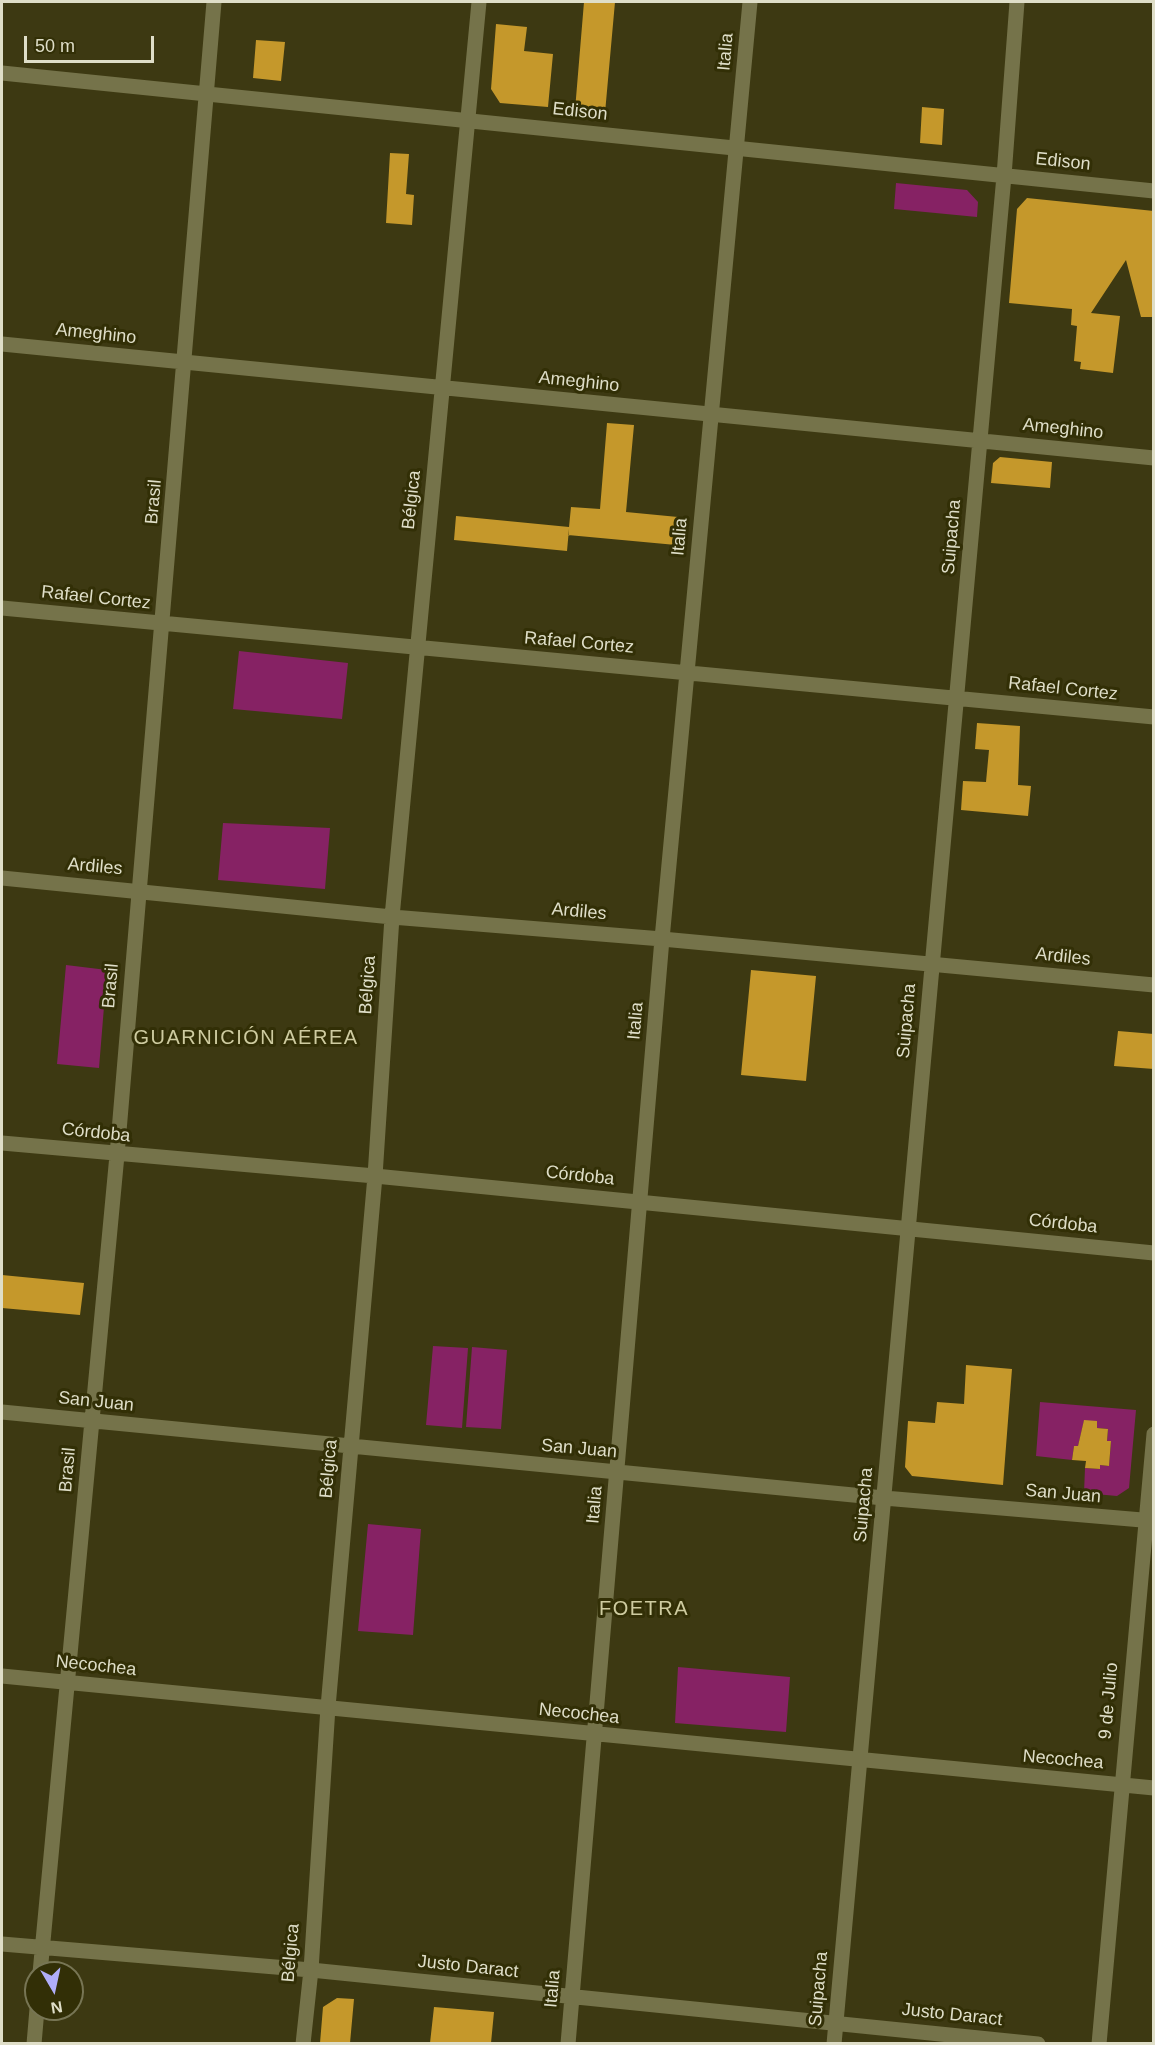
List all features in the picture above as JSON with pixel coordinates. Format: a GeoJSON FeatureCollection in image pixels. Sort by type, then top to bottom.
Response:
{"type":"FeatureCollection","features":[{"type":"Feature","properties":{"kind":"street","name":"Brasil"},"geometry":{"type":"LineString","coordinates":[[41,1961],[69,1683],[117,1155],[138,891],[164,625],[204,93],[214,2]]}},
{"type":"Feature","properties":{"kind":"street","name":"Bélgica"},"geometry":{"type":"LineString","coordinates":[[303,2043],[328,1707],[375,1176],[392,917],[479,2]]}},
{"type":"Feature","properties":{"kind":"street","name":"Italia"},"geometry":{"type":"LineString","coordinates":[[568,2043],[662,939],[688,672],[709,414],[750,2]]}},
{"type":"Feature","properties":{"kind":"street","name":"Suipacha"},"geometry":{"type":"LineString","coordinates":[[834,2043],[1004,176],[1017,2]]}},
{"type":"Feature","properties":{"kind":"street","name":"Edison"},"geometry":{"type":"LineString","coordinates":[[2,73],[1154,191]]}},
{"type":"Feature","properties":{"kind":"street","name":"Ameghino"},"geometry":{"type":"LineString","coordinates":[[2,344],[1154,458]]}},
{"type":"Feature","properties":{"kind":"street","name":"Rafael Cortez"},"geometry":{"type":"LineString","coordinates":[[2,608],[1154,717]]}},
{"type":"Feature","properties":{"kind":"street","name":"Ardiles"},"geometry":{"type":"LineString","coordinates":[[2,878],[392,917],[932,963],[1154,986]]}},
{"type":"Feature","properties":{"kind":"street","name":"Córdoba"},"geometry":{"type":"LineString","coordinates":[[2,1143],[117,1155],[375,1176],[1154,1253]]}},
{"type":"Feature","properties":{"kind":"street","name":"San Juan"},"geometry":{"type":"LineString","coordinates":[[2,1412],[884,1498],[1150,1521]]}},
{"type":"Feature","properties":{"kind":"street","name":"9 de Julio"},"geometry":{"type":"LineString","coordinates":[[1099,2043],[1121,1785],[1150,1521],[1154,1434]]}},
{"type":"Feature","properties":{"kind":"street","name":"Necochea"},"geometry":{"type":"LineString","coordinates":[[2,1676],[1154,1788]]}},
{"type":"Feature","properties":{"kind":"street","name":"Justo Daract"},"geometry":{"type":"LineString","coordinates":[[2,1944],[310,1970],[1038,2043]]}},
{"type":"Feature","properties":{"kind":"street"},"geometry":{"type":"LineString","coordinates":[[34,2043],[36,2021]]}},
{"type":"Feature","properties":{"kind":"shaded area"},"geometry":{"type":"Polygon","coordinates":[[[896,183],[967,190],[978,202],[977,217],[894,209],[896,183]]]}},
{"type":"Feature","properties":{"kind":"shaded area"},"geometry":{"type":"Polygon","coordinates":[[[239,651],[348,663],[342,719],[233,709],[239,651]]]}},
{"type":"Feature","properties":{"kind":"shaded area"},"geometry":{"type":"Polygon","coordinates":[[[223,823],[330,828],[325,889],[218,880],[223,823]]]}},
{"type":"Feature","properties":{"kind":"shaded area"},"geometry":{"type":"Polygon","coordinates":[[[66,965],[107,970],[99,1068],[57,1064],[66,965]]]}},
{"type":"Feature","properties":{"kind":"shaded area"},"geometry":{"type":"Polygon","coordinates":[[[433,1346],[468,1348],[462,1428],[426,1425],[433,1346]]]}},
{"type":"Feature","properties":{"kind":"shaded area"},"geometry":{"type":"Polygon","coordinates":[[[472,1347],[507,1350],[501,1429],[466,1427],[472,1347]]]}},
{"type":"Feature","properties":{"kind":"shaded area"},"geometry":{"type":"Polygon","coordinates":[[[1040,1402],[1136,1410],[1129,1488],[1117,1496],[1084,1493],[1085,1468],[1099,1469],[1100,1465],[1109,1466],[1111,1442],[1107,1441],[1108,1429],[1097,1428],[1097,1421],[1084,1421],[1078,1446],[1074,1446],[1072,1460],[1036,1456],[1040,1402]]]}},
{"type":"Feature","properties":{"kind":"shaded area"},"geometry":{"type":"Polygon","coordinates":[[[368,1524],[421,1529],[413,1635],[358,1631],[368,1524]]]}},
{"type":"Feature","properties":{"kind":"shaded area"},"geometry":{"type":"Polygon","coordinates":[[[678,1667],[790,1677],[786,1732],[675,1723],[678,1667]]]}},
{"type":"Feature","properties":{"kind":"building"},"geometry":{"type":"Polygon","coordinates":[[[584,2],[615,2],[605,113],[575,110],[584,2]]]}},
{"type":"Feature","properties":{"kind":"building"},"geometry":{"type":"Polygon","coordinates":[[[496,24],[527,27],[524,51],[553,54],[548,107],[500,103],[491,89],[496,24]]]}},
{"type":"Feature","properties":{"kind":"building"},"geometry":{"type":"Polygon","coordinates":[[[256,40],[285,42],[281,81],[253,78],[256,40]]]}},
{"type":"Feature","properties":{"kind":"building"},"geometry":{"type":"Polygon","coordinates":[[[922,107],[944,109],[942,145],[920,143],[922,107]]]}},
{"type":"Feature","properties":{"kind":"building"},"geometry":{"type":"Polygon","coordinates":[[[390,153],[409,154],[406,194],[414,195],[412,225],[386,223],[390,153]]]}},
{"type":"Feature","properties":{"kind":"building"},"geometry":{"type":"Polygon","coordinates":[[[1027,198],[1154,211],[1154,317],[1141,317],[1126,260],[1091,313],[1120,316],[1113,373],[1080,369],[1081,362],[1074,361],[1077,326],[1071,325],[1072,309],[1009,303],[1017,209],[1027,198]]]}},
{"type":"Feature","properties":{"kind":"building"},"geometry":{"type":"Polygon","coordinates":[[[607,423],[634,425],[626,512],[678,517],[676,545],[568,535],[567,551],[454,540],[456,516],[569,527],[571,507],[600,509],[607,423]]]}},
{"type":"Feature","properties":{"kind":"building"},"geometry":{"type":"Polygon","coordinates":[[[1000,457],[1052,462],[1050,488],[991,483],[993,463],[1000,457]]]}},
{"type":"Feature","properties":{"kind":"building"},"geometry":{"type":"Polygon","coordinates":[[[977,723],[1020,726],[1018,785],[1031,786],[1028,816],[961,810],[963,781],[986,782],[989,750],[975,749],[977,723]]]}},
{"type":"Feature","properties":{"kind":"building"},"geometry":{"type":"Polygon","coordinates":[[[751,970],[816,976],[806,1081],[741,1075],[751,970]]]}},
{"type":"Feature","properties":{"kind":"building"},"geometry":{"type":"Polygon","coordinates":[[[1118,1031],[1154,1034],[1154,1069],[1114,1066],[1118,1031]]]}},
{"type":"Feature","properties":{"kind":"building"},"geometry":{"type":"Polygon","coordinates":[[[2,1275],[84,1283],[80,1315],[2,1308],[2,1275]]]}},
{"type":"Feature","properties":{"kind":"building"},"geometry":{"type":"Polygon","coordinates":[[[966,1365],[1012,1369],[1003,1485],[912,1476],[905,1467],[908,1421],[935,1423],[937,1402],[964,1404],[966,1365]]]}},
{"type":"Feature","properties":{"kind":"building"},"geometry":{"type":"Polygon","coordinates":[[[1084,1420],[1097,1421],[1097,1428],[1108,1429],[1107,1441],[1111,1441],[1109,1466],[1100,1465],[1100,1469],[1085,1468],[1086,1461],[1072,1460],[1074,1446],[1078,1446],[1084,1420]]]}},
{"type":"Feature","properties":{"kind":"building"},"geometry":{"type":"Polygon","coordinates":[[[337,1998],[354,1999],[350,2043],[320,2043],[323,2007],[337,1998]]]}},
{"type":"Feature","properties":{"kind":"building"},"geometry":{"type":"Polygon","coordinates":[[[434,2007],[494,2012],[491,2043],[430,2043],[434,2007]]]}},
{"type":"Feature","properties":{"kind":"district","name":"GUARNICIÓN AÉREA"},"geometry":{"type":"Point","coordinates":[246,1038]}},
{"type":"Feature","properties":{"kind":"district","name":"FOETRA"},"geometry":{"type":"Point","coordinates":[644,1609]}}]}
